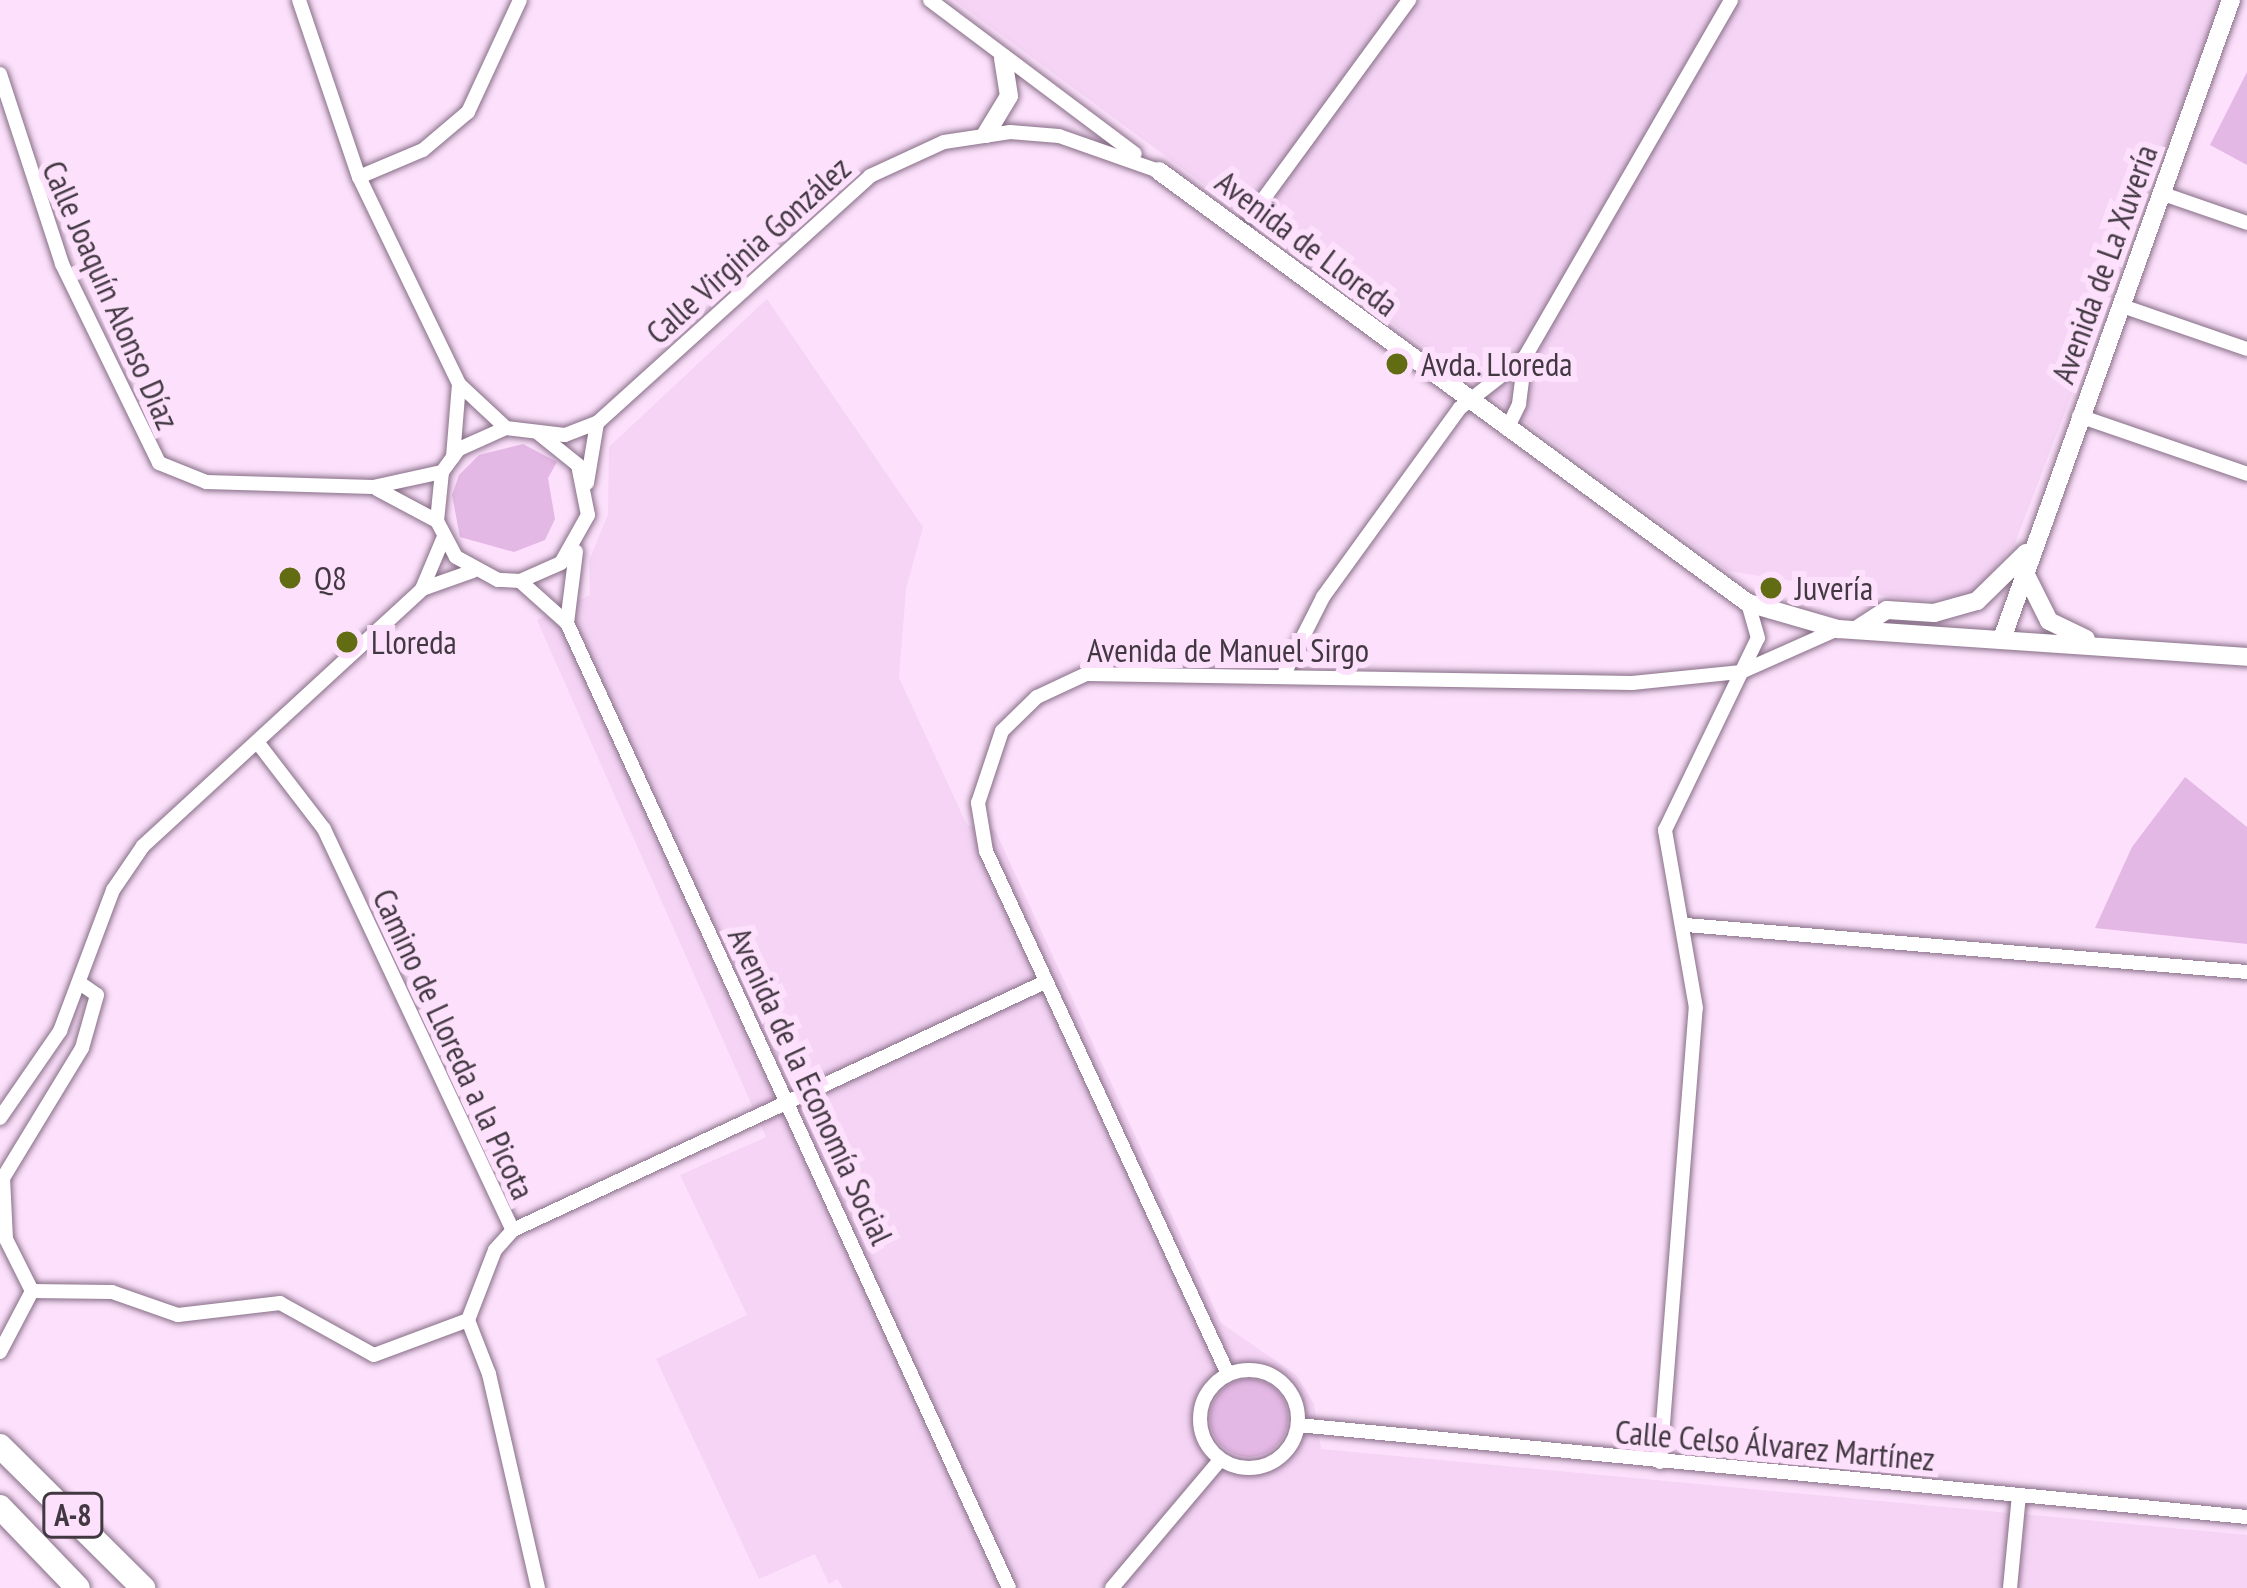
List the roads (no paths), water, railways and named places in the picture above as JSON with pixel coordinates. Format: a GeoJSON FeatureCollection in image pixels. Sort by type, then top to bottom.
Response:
{"type":"FeatureCollection","features":[{"type":"Feature","properties":{"kind":"highway","name":"A-8"},"geometry":{"type":"LineString","coordinates":[[0,1446],[143,1588]]}},
{"type":"Feature","properties":{"kind":"highway","name":"A-8"},"geometry":{"type":"LineString","coordinates":[[0,1507],[79,1588]]}},
{"type":"Feature","properties":{"kind":"street"},"geometry":{"type":"LineString","coordinates":[[299,0],[359,177],[459,384],[506,428]]}},
{"type":"Feature","properties":{"kind":"street"},"geometry":{"type":"LineString","coordinates":[[359,177],[423,150],[468,112],[520,0]]}},
{"type":"Feature","properties":{"kind":"street","name":"Avenida de Lloreda"},"geometry":{"type":"LineString","coordinates":[[930,0],[1748,603],[1838,629]]}},
{"type":"Feature","properties":{"kind":"street"},"geometry":{"type":"LineString","coordinates":[[1251,216],[1409,0]]}},
{"type":"Feature","properties":{"kind":"street"},"geometry":{"type":"LineString","coordinates":[[1283,676],[1322,597],[1468,400],[1525,357],[1731,0]]}},
{"type":"Feature","properties":{"kind":"street","name":"Avenida de La Xuvería"},"geometry":{"type":"LineString","coordinates":[[2003,636],[2030,548],[2163,194],[2226,1]]}},
{"type":"Feature","properties":{"kind":"street"},"geometry":{"type":"LineString","coordinates":[[986,134],[1009,96],[1003,57]]}},
{"type":"Feature","properties":{"kind":"street","name":"Calle Joaquín Alonso Díaz"},"geometry":{"type":"LineString","coordinates":[[0,74],[62,264],[159,464],[206,482],[373,487],[442,472]]}},
{"type":"Feature","properties":{"kind":"street","name":"Calle Virginia González"},"geometry":{"type":"LineString","coordinates":[[597,423],[870,176],[944,142],[986,134],[1059,136],[1159,171]]}},
{"type":"Feature","properties":{"kind":"street"},"geometry":{"type":"LineString","coordinates":[[2163,194],[2247,224]]}},
{"type":"Feature","properties":{"kind":"street"},"geometry":{"type":"LineString","coordinates":[[2122,306],[2247,349]]}},
{"type":"Feature","properties":{"kind":"street"},"geometry":{"type":"LineString","coordinates":[[1507,429],[1520,404],[1525,357]]}},
{"type":"Feature","properties":{"kind":"street"},"geometry":{"type":"LineString","coordinates":[[453,457],[459,384]]}},
{"type":"Feature","properties":{"kind":"street"},"geometry":{"type":"LineString","coordinates":[[2080,416],[2247,474]]}},
{"type":"Feature","properties":{"kind":"street"},"geometry":{"type":"LineString","coordinates":[[473,571],[443,539],[437,521],[442,472],[453,457],[482,433],[506,428],[565,435],[597,423],[580,540],[565,592],[567,623]]}},
{"type":"Feature","properties":{"kind":"street"},"geometry":{"type":"LineString","coordinates":[[537,432],[567,451],[587,488]]}},
{"type":"Feature","properties":{"kind":"street","name":"Calle Joaquín Alonso Díaz"},"geometry":{"type":"LineString","coordinates":[[373,487],[437,521]]}},
{"type":"Feature","properties":{"kind":"street"},"geometry":{"type":"LineString","coordinates":[[422,589],[443,539]]}},
{"type":"Feature","properties":{"kind":"street"},"geometry":{"type":"LineString","coordinates":[[0,1118],[60,1031],[113,890],[143,846],[422,589],[473,571],[520,581],[562,563],[580,540]]}},
{"type":"Feature","properties":{"kind":"street","name":"Avenida de La Xuvería"},"geometry":{"type":"LineString","coordinates":[[1859,628],[1887,610],[1934,613],[1977,602],[2030,548]]}},
{"type":"Feature","properties":{"kind":"street"},"geometry":{"type":"LineString","coordinates":[[2024,572],[2049,621],[2096,644]]}},
{"type":"Feature","properties":{"kind":"street","name":"Avenida de la Economía Social"},"geometry":{"type":"LineString","coordinates":[[520,581],[567,623],[1008,1580],[1023,1588]]}},
{"type":"Feature","properties":{"kind":"street"},"geometry":{"type":"LineString","coordinates":[[1660,1462],[1693,1106],[1696,1008],[1686,925],[1665,830],[1759,638],[1748,603]]}},
{"type":"Feature","properties":{"kind":"street","name":"Avenida de Manuel Sirgo"},"geometry":{"type":"LineString","coordinates":[[1228,1374],[1045,982],[980,825],[982,776],[1002,731],[1037,698],[1086,674],[1514,685],[1742,673],[1838,629],[1859,628],[2247,657]]}},
{"type":"Feature","properties":{"kind":"street","name":"Camino de Lloreda a la Picota"},"geometry":{"type":"LineString","coordinates":[[258,743],[324,829],[513,1230],[495,1250],[468,1320]]}},
{"type":"Feature","properties":{"kind":"street"},"geometry":{"type":"LineString","coordinates":[[1686,925],[2247,972]]}},
{"type":"Feature","properties":{"kind":"street"},"geometry":{"type":"LineString","coordinates":[[513,1230],[790,1105],[1045,982]]}},
{"type":"Feature","properties":{"kind":"street"},"geometry":{"type":"LineString","coordinates":[[32,1291],[6,1239],[3,1178],[82,1048],[97,994],[80,983]]}},
{"type":"Feature","properties":{"kind":"street"},"geometry":{"type":"LineString","coordinates":[[32,1291],[112,1292],[178,1315],[280,1303],[374,1355],[468,1320],[489,1374],[538,1588]]}},
{"type":"Feature","properties":{"kind":"street"},"geometry":{"type":"LineString","coordinates":[[0,1352],[32,1291]]}},
{"type":"Feature","properties":{"kind":"street"},"geometry":{"type":"LineString","coordinates":[[1257,1370],[1283,1384],[1298,1425],[1269,1464],[1220,1460],[1202,1436],[1201,1407],[1228,1374],[1257,1370]]}},
{"type":"Feature","properties":{"kind":"street","name":"Calle Celso Álvarez Martínez"},"geometry":{"type":"LineString","coordinates":[[1298,1425],[2247,1517]]}},
{"type":"Feature","properties":{"kind":"street"},"geometry":{"type":"LineString","coordinates":[[1112,1588],[1220,1460]]}},
{"type":"Feature","properties":{"kind":"street"},"geometry":{"type":"LineString","coordinates":[[2010,1588],[2019,1495]]}},
{"type":"Feature","properties":{"kind":"place","name":"Avda. Lloreda"},"geometry":{"type":"Point","coordinates":[1397,364]}},
{"type":"Feature","properties":{"kind":"place","name":"Q8"},"geometry":{"type":"Point","coordinates":[290,578]}},
{"type":"Feature","properties":{"kind":"place","name":"Juvería"},"geometry":{"type":"Point","coordinates":[1771,588]}},
{"type":"Feature","properties":{"kind":"place","name":"Lloreda"},"geometry":{"type":"Point","coordinates":[347,642]}}]}
